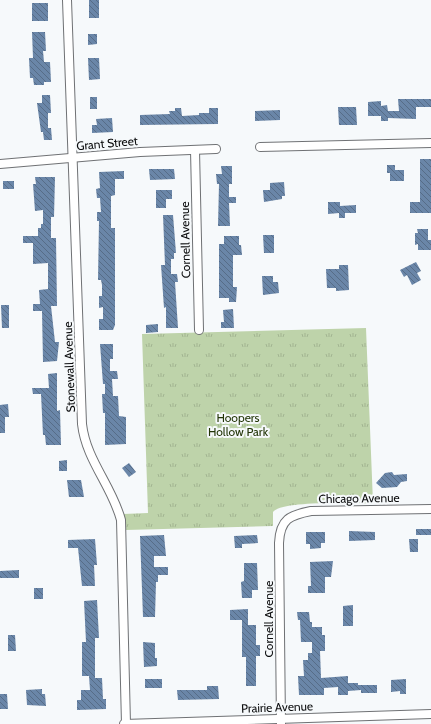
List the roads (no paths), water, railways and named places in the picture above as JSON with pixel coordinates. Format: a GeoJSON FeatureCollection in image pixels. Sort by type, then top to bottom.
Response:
{"type":"FeatureCollection","features":[{"type":"Feature","properties":{"kind":"street","name":"Stonewall Avenue"},"geometry":{"type":"LineString","coordinates":[[68,0],[83,432],[89,455],[112,495],[121,520],[125,724]]}},
{"type":"Feature","properties":{"kind":"street"},"geometry":{"type":"LineString","coordinates":[[260,147],[431,142]]}},
{"type":"Feature","properties":{"kind":"street","name":"Grant Street"},"geometry":{"type":"LineString","coordinates":[[0,164],[140,152],[216,149]]}},
{"type":"Feature","properties":{"kind":"street","name":"Cornell Avenue"},"geometry":{"type":"LineString","coordinates":[[195,150],[199,330]]}},
{"type":"Feature","properties":{"kind":"street","name":"Chicago Avenue"},"geometry":{"type":"LineString","coordinates":[[289,518],[302,513],[325,510],[431,509]]}},
{"type":"Feature","properties":{"kind":"street","name":"Cornell Avenue"},"geometry":{"type":"LineString","coordinates":[[281,722],[280,533],[281,527],[289,518]]}},
{"type":"Feature","properties":{"kind":"street","name":"Prairie Avenue"},"geometry":{"type":"LineString","coordinates":[[125,724],[281,722],[431,714]]}},
{"type":"Feature","properties":{"kind":"park label","name":"Hoopers Hollow Park"},"geometry":{"type":"Point","coordinates":[238,424]}}]}
